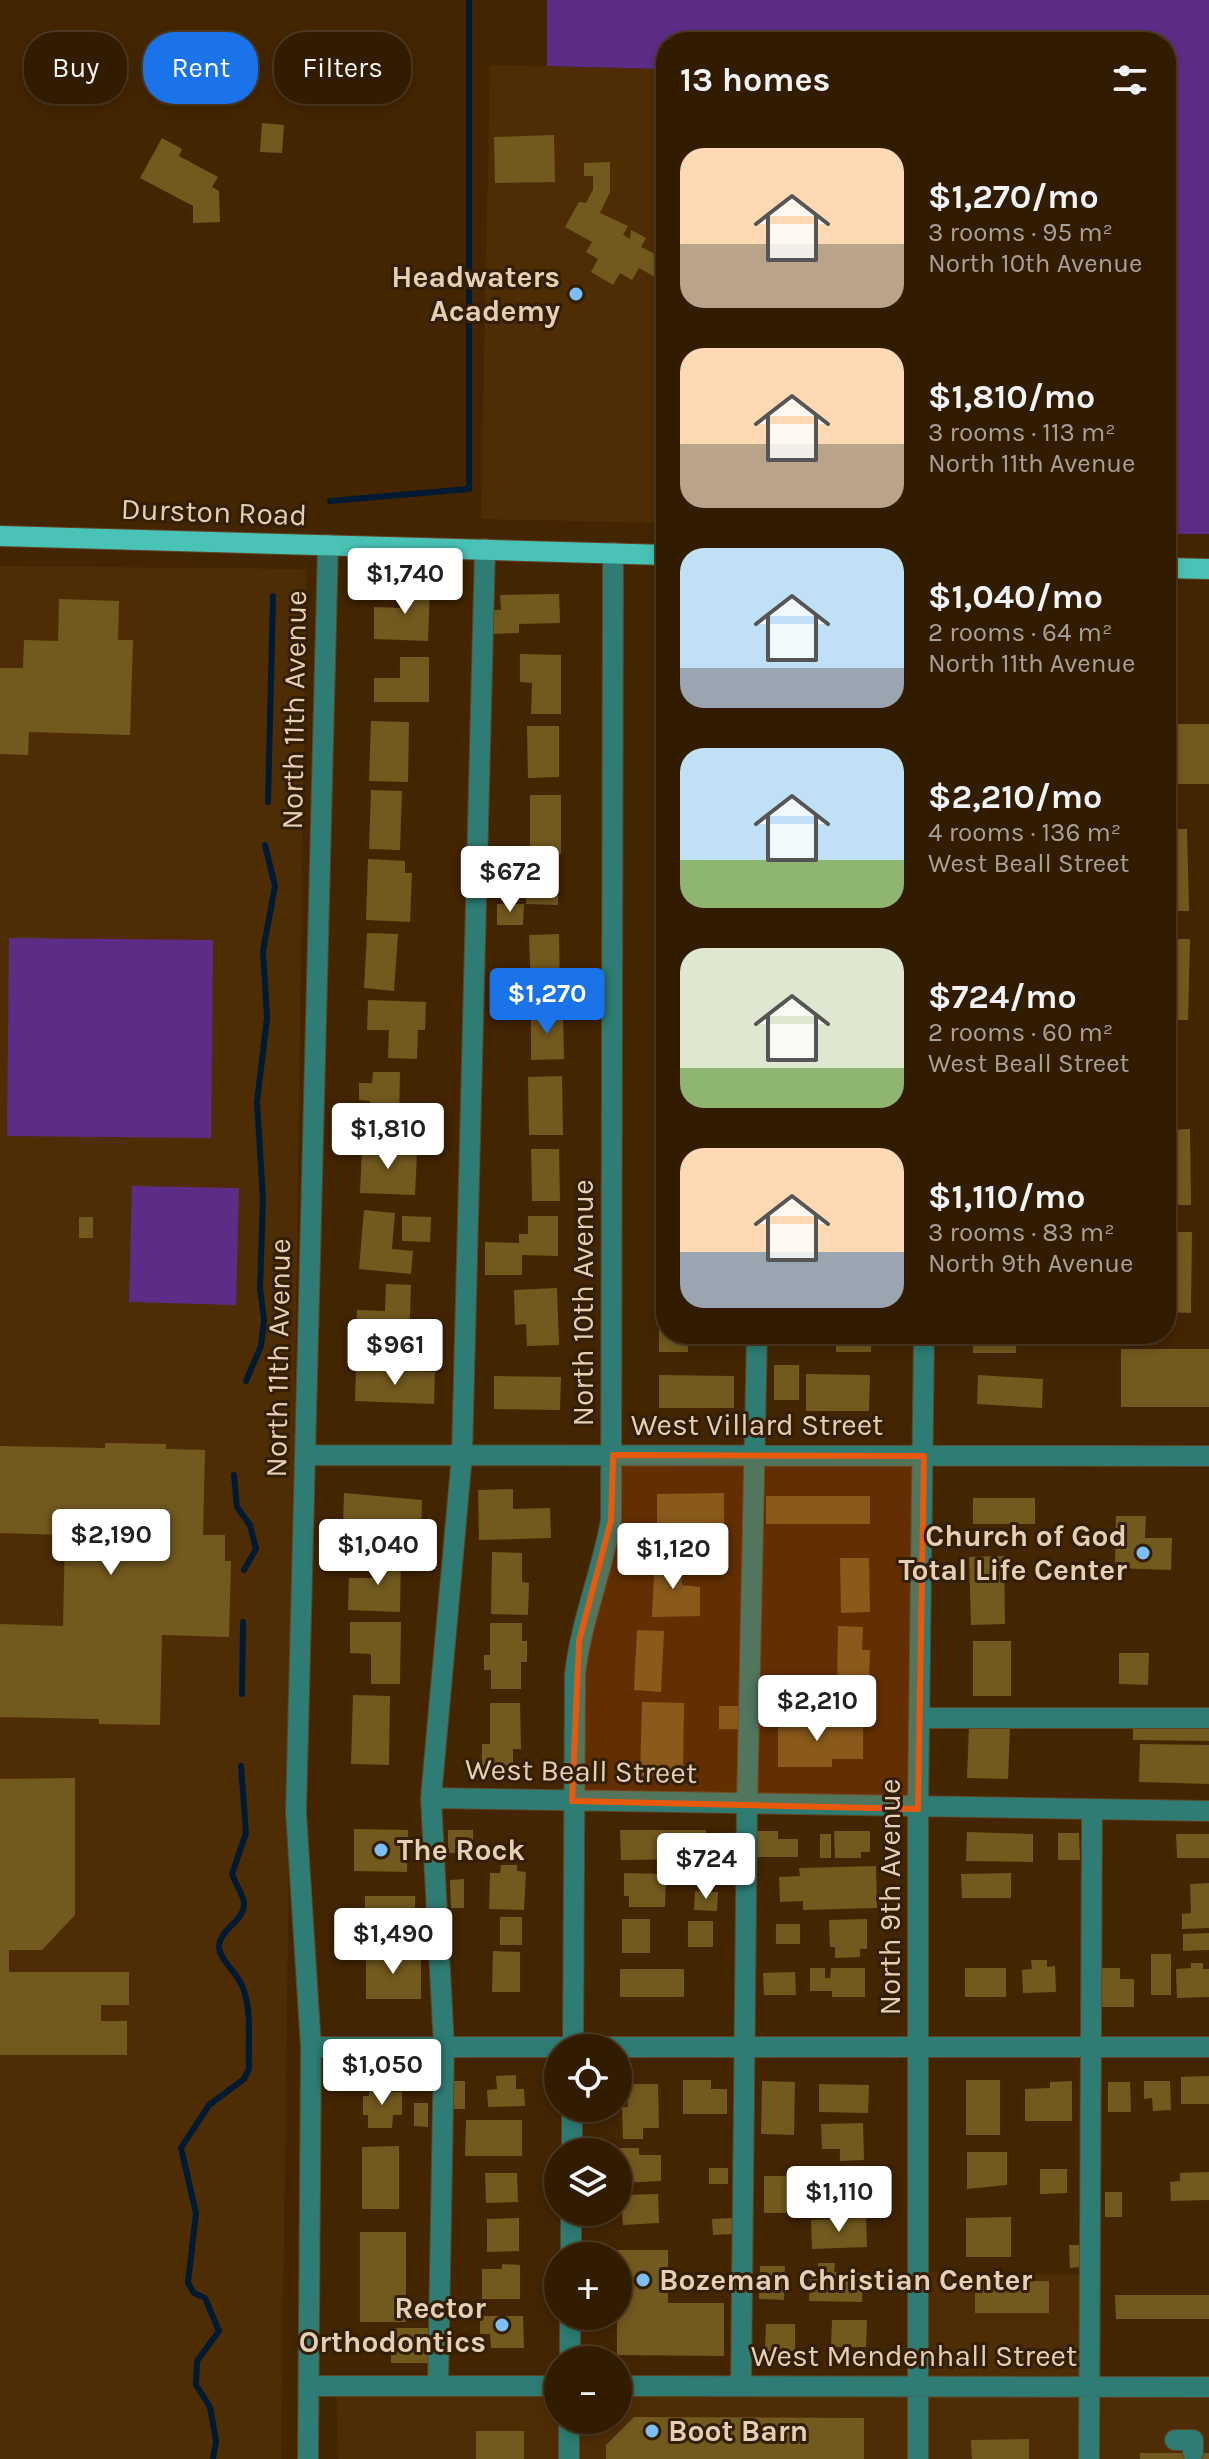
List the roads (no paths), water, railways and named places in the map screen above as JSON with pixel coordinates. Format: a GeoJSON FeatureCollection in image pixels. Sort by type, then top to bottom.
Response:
{"type":"FeatureCollection","features":[{"type":"Feature","properties":{"kind":"main road","name":"Durston Road"},"geometry":{"type":"LineString","coordinates":[[0,536],[656,555]]}},
{"type":"Feature","properties":{"kind":"main road"},"geometry":{"type":"LineString","coordinates":[[1176,568],[1209,569]]}},
{"type":"Feature","properties":{"kind":"street","name":"North 11th Avenue"},"geometry":{"type":"LineString","coordinates":[[308,2459],[311,2047],[296,1812],[328,545]]}},
{"type":"Feature","properties":{"kind":"street"},"geometry":{"type":"LineString","coordinates":[[438,2385],[444,2047],[431,1798],[462,1455],[485,549]]}},
{"type":"Feature","properties":{"kind":"street","name":"North 10th Avenue"},"geometry":{"type":"LineString","coordinates":[[573,2034],[572,1801],[579,1641],[609,1531],[613,1455],[613,553]]}},
{"type":"Feature","properties":{"kind":"street"},"geometry":{"type":"LineString","coordinates":[[741,2386],[747,1805],[757,1455],[757,1344]]}},
{"type":"Feature","properties":{"kind":"street","name":"North 9th Avenue"},"geometry":{"type":"LineString","coordinates":[[918,2459],[921,2048],[918,1809],[924,1344]]}},
{"type":"Feature","properties":{"kind":"street","name":"West Villard Street"},"geometry":{"type":"LineString","coordinates":[[305,1455],[1209,1456]]}},
{"type":"Feature","properties":{"kind":"street"},"geometry":{"type":"LineString","coordinates":[[921,1718],[1209,1718]]}},
{"type":"Feature","properties":{"kind":"street","name":"West Beall Street"},"geometry":{"type":"LineString","coordinates":[[431,1798],[918,1809],[1209,1811]]}},
{"type":"Feature","properties":{"kind":"street"},"geometry":{"type":"LineString","coordinates":[[1089,2459],[1092,1811]]}},
{"type":"Feature","properties":{"kind":"street"},"geometry":{"type":"LineString","coordinates":[[311,2047],[544,2048]]}},
{"type":"Feature","properties":{"kind":"street"},"geometry":{"type":"LineString","coordinates":[[632,2048],[1209,2047]]}},
{"type":"Feature","properties":{"kind":"street"},"geometry":{"type":"LineString","coordinates":[[309,2386],[544,2386]]}},
{"type":"Feature","properties":{"kind":"street","name":"West Mendenhall Street"},"geometry":{"type":"LineString","coordinates":[[632,2386],[1209,2387]]}},
{"type":"Feature","properties":{"kind":"street"},"geometry":{"type":"LineString","coordinates":[[569,2434],[569,2459]]}},
{"type":"Feature","properties":{"kind":"street"},"geometry":{"type":"LineString","coordinates":[[1175,2440],[1193,2440],[1193,2453]]}},
{"type":"Feature","properties":{"kind":"waterway"},"geometry":{"type":"LineString","coordinates":[[330,501],[469,489],[469,0]]}},
{"type":"Feature","properties":{"kind":"waterway"},"geometry":{"type":"LineString","coordinates":[[268,802],[273,596]]}},
{"type":"Feature","properties":{"kind":"waterway"},"geometry":{"type":"LineString","coordinates":[[246,1381],[261,1346],[264,1320],[260,1288],[263,1199],[257,1102],[267,1018],[263,951],[275,886],[265,845]]}},
{"type":"Feature","properties":{"kind":"waterway"},"geometry":{"type":"LineString","coordinates":[[234,1475],[237,1507],[250,1525],[256,1549],[244,1570]]}},
{"type":"Feature","properties":{"kind":"waterway"},"geometry":{"type":"LineString","coordinates":[[242,1694],[243,1622]]}},
{"type":"Feature","properties":{"kind":"waterway"},"geometry":{"type":"LineString","coordinates":[[213,2459],[216,2441],[210,2407],[196,2385],[197,2361],[219,2331],[205,2298],[194,2293],[188,2283],[196,2213],[181,2148],[209,2105],[244,2079],[249,2069],[246,1997],[222,1956],[219,1945],[224,1934],[241,1915],[244,1903],[232,1874],[246,1833],[241,1766]]}},
{"type":"Feature","properties":{"kind":"place","name":"Headwaters Academy"},"geometry":{"type":"Point","coordinates":[576,294]}},
{"type":"Feature","properties":{"kind":"place","name":"Church of God Total Life Center"},"geometry":{"type":"Point","coordinates":[1143,1553]}},
{"type":"Feature","properties":{"kind":"place","name":"The Rock"},"geometry":{"type":"Point","coordinates":[381,1850]}},
{"type":"Feature","properties":{"kind":"place","name":"Bozeman Christian Center"},"geometry":{"type":"Point","coordinates":[643,2280]}},
{"type":"Feature","properties":{"kind":"place","name":"Rector Orthodontics"},"geometry":{"type":"Point","coordinates":[502,2325]}},
{"type":"Feature","properties":{"kind":"place","name":"Boot Barn"},"geometry":{"type":"Point","coordinates":[652,2431]}}]}
